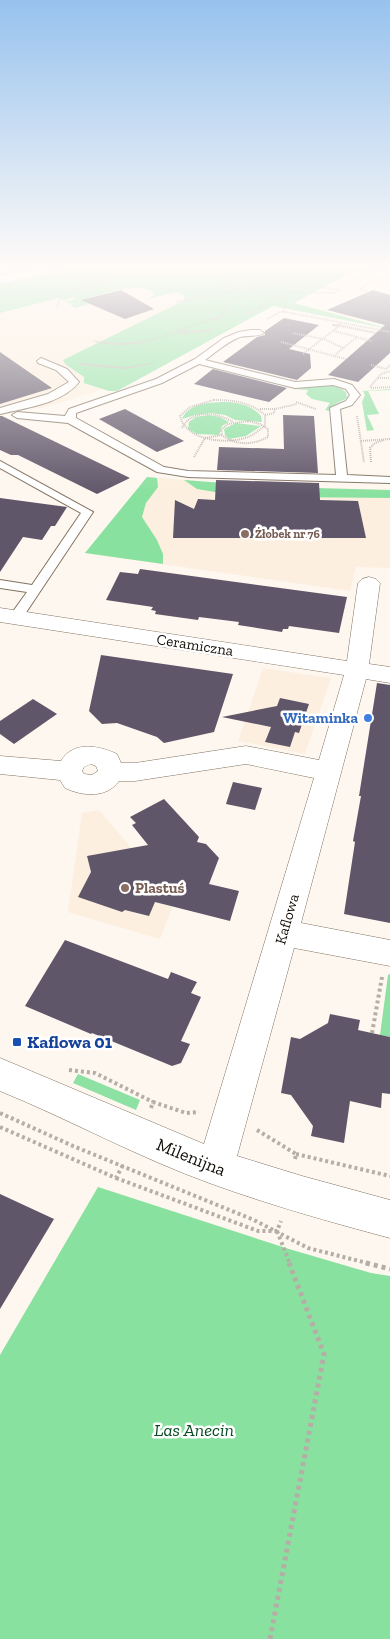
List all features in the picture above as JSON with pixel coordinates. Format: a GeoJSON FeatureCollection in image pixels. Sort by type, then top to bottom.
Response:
{"type":"FeatureCollection","features":[{"type":"Feature","properties":{"kind":"street","name":"Kaflowa"},"geometry":{"type":"LineString","coordinates":[[215,1167],[284,933],[357,670],[369,583]]}},
{"type":"Feature","properties":{"kind":"street","name":"Ceramiczna"},"geometry":{"type":"LineString","coordinates":[[8,616],[390,675]]}},
{"type":"Feature","properties":{"kind":"street"},"geometry":{"type":"LineString","coordinates":[[0,765],[69,771],[70,765],[81,757],[96,755],[108,761],[111,766],[111,772],[135,772],[246,755],[328,771]]}},
{"type":"Feature","properties":{"kind":"street"},"geometry":{"type":"LineString","coordinates":[[284,933],[390,953]]}},
{"type":"Feature","properties":{"kind":"street","name":"Milenijna"},"geometry":{"type":"LineString","coordinates":[[0,1074],[130,1151],[215,1167],[288,1192],[390,1219]]}},
{"type":"Feature","properties":{"kind":"lane"},"geometry":{"type":"LineString","coordinates":[[0,421],[17,415],[72,416],[159,381],[198,361],[225,342]]}},
{"type":"Feature","properties":{"kind":"lane"},"geometry":{"type":"LineString","coordinates":[[0,411],[59,394],[71,388],[74,382],[71,376],[41,361]]}},
{"type":"Feature","properties":{"kind":"lane"},"geometry":{"type":"LineString","coordinates":[[198,361],[295,385],[325,381],[349,387],[355,395],[353,399],[335,408],[342,478]]}},
{"type":"Feature","properties":{"kind":"lane"},"geometry":{"type":"LineString","coordinates":[[72,416],[161,470],[169,472],[390,480]]}},
{"type":"Feature","properties":{"kind":"lane"},"geometry":{"type":"LineString","coordinates":[[0,464],[86,512],[35,589],[8,616]]}},
{"type":"Feature","properties":{"kind":"lane"},"geometry":{"type":"LineString","coordinates":[[0,584],[35,589]]}},
{"type":"Feature","properties":{"kind":"path"},"geometry":{"type":"LineString","coordinates":[[100,342],[107,344],[136,342]]}},
{"type":"Feature","properties":{"kind":"path"},"geometry":{"type":"LineString","coordinates":[[283,342],[346,359]]}},
{"type":"Feature","properties":{"kind":"path"},"geometry":{"type":"LineString","coordinates":[[303,354],[319,342]]}},
{"type":"Feature","properties":{"kind":"path"},"geometry":{"type":"LineString","coordinates":[[331,342],[343,348]]}},
{"type":"Feature","properties":{"kind":"path"},"geometry":{"type":"LineString","coordinates":[[335,355],[350,342]]}},
{"type":"Feature","properties":{"kind":"path"},"geometry":{"type":"LineString","coordinates":[[77,363],[125,368],[156,363]]}},
{"type":"Feature","properties":{"kind":"path"},"geometry":{"type":"LineString","coordinates":[[371,365],[386,369],[390,365]]}},
{"type":"Feature","properties":{"kind":"path"},"geometry":{"type":"LineString","coordinates":[[374,381],[381,374],[390,371]]}},
{"type":"Feature","properties":{"kind":"path"},"geometry":{"type":"LineString","coordinates":[[378,378],[390,379]]}},
{"type":"Feature","properties":{"kind":"path"},"geometry":{"type":"LineString","coordinates":[[369,388],[390,387]]}},
{"type":"Feature","properties":{"kind":"path"},"geometry":{"type":"LineString","coordinates":[[221,400],[239,402],[259,410],[265,415],[265,426],[269,433],[268,437],[258,442],[242,443],[196,436],[182,428],[179,422],[180,416],[192,406],[202,402],[221,400]]}},
{"type":"Feature","properties":{"kind":"path"},"geometry":{"type":"LineString","coordinates":[[259,410],[275,409],[296,404]]}},
{"type":"Feature","properties":{"kind":"path"},"geometry":{"type":"LineString","coordinates":[[265,415],[274,413],[275,409]]}},
{"type":"Feature","properties":{"kind":"path"},"geometry":{"type":"LineString","coordinates":[[182,428],[184,422],[189,418],[208,414],[219,415],[234,422],[254,422],[265,426]]}},
{"type":"Feature","properties":{"kind":"path"},"geometry":{"type":"LineString","coordinates":[[234,422],[221,430],[222,435],[228,440],[247,437],[265,426]]}},
{"type":"Feature","properties":{"kind":"path"},"geometry":{"type":"LineString","coordinates":[[193,462],[205,438],[222,435]]}},
{"type":"Feature","properties":{"kind":"path"},"geometry":{"type":"LineString","coordinates":[[372,466],[370,448],[375,443],[390,439]]}},
{"type":"Feature","properties":{"kind":"path"},"geometry":{"type":"LineString","coordinates":[[361,440],[384,440]]}},
{"type":"Feature","properties":{"kind":"path"},"geometry":{"type":"LineString","coordinates":[[372,1033],[378,1001]]}},
{"type":"Feature","properties":{"kind":"path"},"geometry":{"type":"LineString","coordinates":[[62,1070],[95,1073],[153,1102]]}},
{"type":"Feature","properties":{"kind":"path"},"geometry":{"type":"LineString","coordinates":[[0,1113],[130,1151],[308,1248],[390,1269]]}},
{"type":"Feature","properties":{"kind":"path"},"geometry":{"type":"LineString","coordinates":[[0,1127],[116,1178],[258,1231],[277,1231]]}},
{"type":"Feature","properties":{"kind":"path"},"geometry":{"type":"LineString","coordinates":[[116,1178],[130,1151]]}},
{"type":"Feature","properties":{"kind":"path"},"geometry":{"type":"LineString","coordinates":[[296,1154],[390,1176]]}},
{"type":"Feature","properties":{"kind":"path"},"geometry":{"type":"LineString","coordinates":[[270,1639],[324,1354],[277,1231],[284,1217],[288,1192]]}},
{"type":"Feature","properties":{"kind":"shaded area"},"geometry":{"type":"Polygon","coordinates":[[[0,342],[100,342],[63,360],[65,364],[84,377],[84,383],[104,389],[43,408],[24,409],[0,416],[0,342]]]}},
{"type":"Feature","properties":{"kind":"shaded area","name":"Żłobek nr 76"},"geometry":{"type":"Polygon","coordinates":[[[147,477],[277,487],[390,490],[390,568],[356,567],[350,591],[85,553],[147,477]]]}},
{"type":"Feature","properties":{"kind":"shaded area"},"geometry":{"type":"Polygon","coordinates":[[[263,668],[331,678],[305,754],[238,741],[263,668]]]}},
{"type":"Feature","properties":{"kind":"shaded area","name":"Plastuś"},"geometry":{"type":"Polygon","coordinates":[[[99,810],[133,850],[189,863],[160,939],[68,912],[82,813],[99,810]]]}},
{"type":"Feature","properties":{"kind":"green space"},"geometry":{"type":"Polygon","coordinates":[[[99,342],[206,342],[117,391],[109,391],[84,383],[84,377],[65,364],[63,360],[99,342]]]}},
{"type":"Feature","properties":{"kind":"green space"},"geometry":{"type":"Polygon","coordinates":[[[320,385],[340,388],[346,392],[347,398],[334,405],[329,411],[325,410],[330,403],[312,399],[306,394],[308,390],[292,389],[320,385]]]}},
{"type":"Feature","properties":{"kind":"green space"},"geometry":{"type":"Polygon","coordinates":[[[390,389],[368,391],[379,414],[367,415],[374,430],[367,431],[362,402],[365,395],[363,391],[390,389]]]}},
{"type":"Feature","properties":{"kind":"green space"},"geometry":{"type":"Polygon","coordinates":[[[221,402],[248,406],[261,416],[262,422],[235,420],[225,415],[210,413],[182,419],[193,407],[221,402]]]}},
{"type":"Feature","properties":{"kind":"green space"},"geometry":{"type":"Polygon","coordinates":[[[208,415],[220,417],[229,422],[222,426],[219,435],[197,434],[188,429],[189,422],[196,417],[208,415]]]}},
{"type":"Feature","properties":{"kind":"green space"},"geometry":{"type":"Polygon","coordinates":[[[236,423],[261,426],[246,436],[229,439],[225,435],[224,429],[236,423]]]}},
{"type":"Feature","properties":{"kind":"green space"},"geometry":{"type":"Polygon","coordinates":[[[147,477],[157,478],[158,487],[146,503],[142,517],[157,540],[163,554],[163,564],[85,553],[147,477]]]}},
{"type":"Feature","properties":{"kind":"green space"},"geometry":{"type":"Polygon","coordinates":[[[184,480],[277,487],[390,490],[390,498],[290,497],[215,492],[197,489],[184,480]]]}},
{"type":"Feature","properties":{"kind":"green space"},"geometry":{"type":"Polygon","coordinates":[[[390,974],[390,1037],[380,1035],[388,975],[390,974]]]}},
{"type":"Feature","properties":{"kind":"green space"},"geometry":{"type":"Polygon","coordinates":[[[78,1074],[140,1100],[136,1110],[73,1083],[78,1074]]]}},
{"type":"Feature","properties":{"kind":"green space","name":"Las Anecin"},"geometry":{"type":"Polygon","coordinates":[[[98,1187],[289,1249],[371,1273],[390,1276],[390,1639],[0,1639],[0,1355],[98,1187]]]}},
{"type":"Feature","properties":{"kind":"building"},"geometry":{"type":"Polygon","coordinates":[[[250,342],[297,342],[289,349],[310,354],[311,368],[297,380],[223,362],[250,342]]]}},
{"type":"Feature","properties":{"kind":"building"},"geometry":{"type":"Polygon","coordinates":[[[365,342],[390,342],[390,353],[358,382],[328,375],[365,342]]]}},
{"type":"Feature","properties":{"kind":"building"},"geometry":{"type":"Polygon","coordinates":[[[0,352],[52,388],[0,404],[0,352]]]}},
{"type":"Feature","properties":{"kind":"building"},"geometry":{"type":"Polygon","coordinates":[[[213,369],[287,388],[269,402],[194,384],[213,369]]]}},
{"type":"Feature","properties":{"kind":"building"},"geometry":{"type":"Polygon","coordinates":[[[125,409],[184,441],[157,452],[99,419],[125,409]]]}},
{"type":"Feature","properties":{"kind":"building"},"geometry":{"type":"Polygon","coordinates":[[[283,415],[314,416],[318,473],[217,470],[219,447],[284,449],[283,415]]]}},
{"type":"Feature","properties":{"kind":"building"},"geometry":{"type":"Polygon","coordinates":[[[0,416],[130,478],[97,494],[18,455],[11,455],[0,450],[0,416]]]}},
{"type":"Feature","properties":{"kind":"building"},"geometry":{"type":"Polygon","coordinates":[[[216,480],[319,483],[320,500],[358,501],[366,538],[173,538],[175,500],[194,509],[198,499],[215,500],[216,480]]]}},
{"type":"Feature","properties":{"kind":"building"},"geometry":{"type":"Polygon","coordinates":[[[0,498],[67,507],[55,526],[51,526],[42,540],[23,537],[0,572],[0,498]]]}},
{"type":"Feature","properties":{"kind":"building"},"geometry":{"type":"Polygon","coordinates":[[[140,569],[347,597],[339,633],[289,626],[288,629],[283,629],[282,632],[238,625],[239,622],[199,617],[198,620],[155,614],[156,611],[151,610],[153,607],[106,600],[120,572],[138,574],[140,569]]]}},
{"type":"Feature","properties":{"kind":"building"},"geometry":{"type":"Polygon","coordinates":[[[101,655],[233,674],[214,732],[164,743],[157,737],[117,723],[102,724],[89,711],[101,655]]]}},
{"type":"Feature","properties":{"kind":"building"},"geometry":{"type":"Polygon","coordinates":[[[377,683],[390,685],[390,923],[344,914],[355,842],[353,841],[361,796],[359,796],[377,683]]]}},
{"type":"Feature","properties":{"kind":"building"},"geometry":{"type":"Polygon","coordinates":[[[280,698],[309,704],[299,733],[295,732],[290,747],[265,742],[271,727],[222,717],[277,706],[280,698]]]}},
{"type":"Feature","properties":{"kind":"building"},"geometry":{"type":"Polygon","coordinates":[[[33,699],[57,714],[14,744],[0,734],[0,721],[33,699]]]}},
{"type":"Feature","properties":{"kind":"building"},"geometry":{"type":"Polygon","coordinates":[[[233,782],[262,788],[255,810],[226,804],[233,782]]]}},
{"type":"Feature","properties":{"kind":"building"},"geometry":{"type":"Polygon","coordinates":[[[164,799],[199,837],[197,842],[206,844],[219,858],[209,884],[239,891],[230,921],[155,902],[149,916],[125,910],[122,912],[78,897],[91,872],[87,856],[148,845],[132,825],[136,823],[130,817],[164,799]]]}},
{"type":"Feature","properties":{"kind":"building"},"geometry":{"type":"Polygon","coordinates":[[[65,940],[168,979],[171,972],[197,982],[191,993],[201,997],[181,1041],[190,1044],[181,1063],[172,1066],[25,1006],[65,940]]]}},
{"type":"Feature","properties":{"kind":"building"},"geometry":{"type":"Polygon","coordinates":[[[330,1014],[360,1020],[358,1030],[390,1037],[390,1094],[382,1093],[381,1108],[350,1101],[344,1143],[311,1136],[313,1126],[291,1095],[281,1093],[291,1037],[300,1039],[328,1023],[330,1014]]]}},
{"type":"Feature","properties":{"kind":"building"},"geometry":{"type":"Polygon","coordinates":[[[0,1194],[54,1219],[0,1309],[0,1194]]]}},
{"type":"Feature","properties":{"kind":"place","name":"Żłobek nr 76"},"geometry":{"type":"Point","coordinates":[245,534]}},
{"type":"Feature","properties":{"kind":"place","name":"Witaminka"},"geometry":{"type":"Point","coordinates":[368,718]}},
{"type":"Feature","properties":{"kind":"place","name":"Plastuś"},"geometry":{"type":"Point","coordinates":[125,888]}},
{"type":"Feature","properties":{"kind":"place","name":"Kaflowa 01"},"geometry":{"type":"Point","coordinates":[17,1042]}}]}
